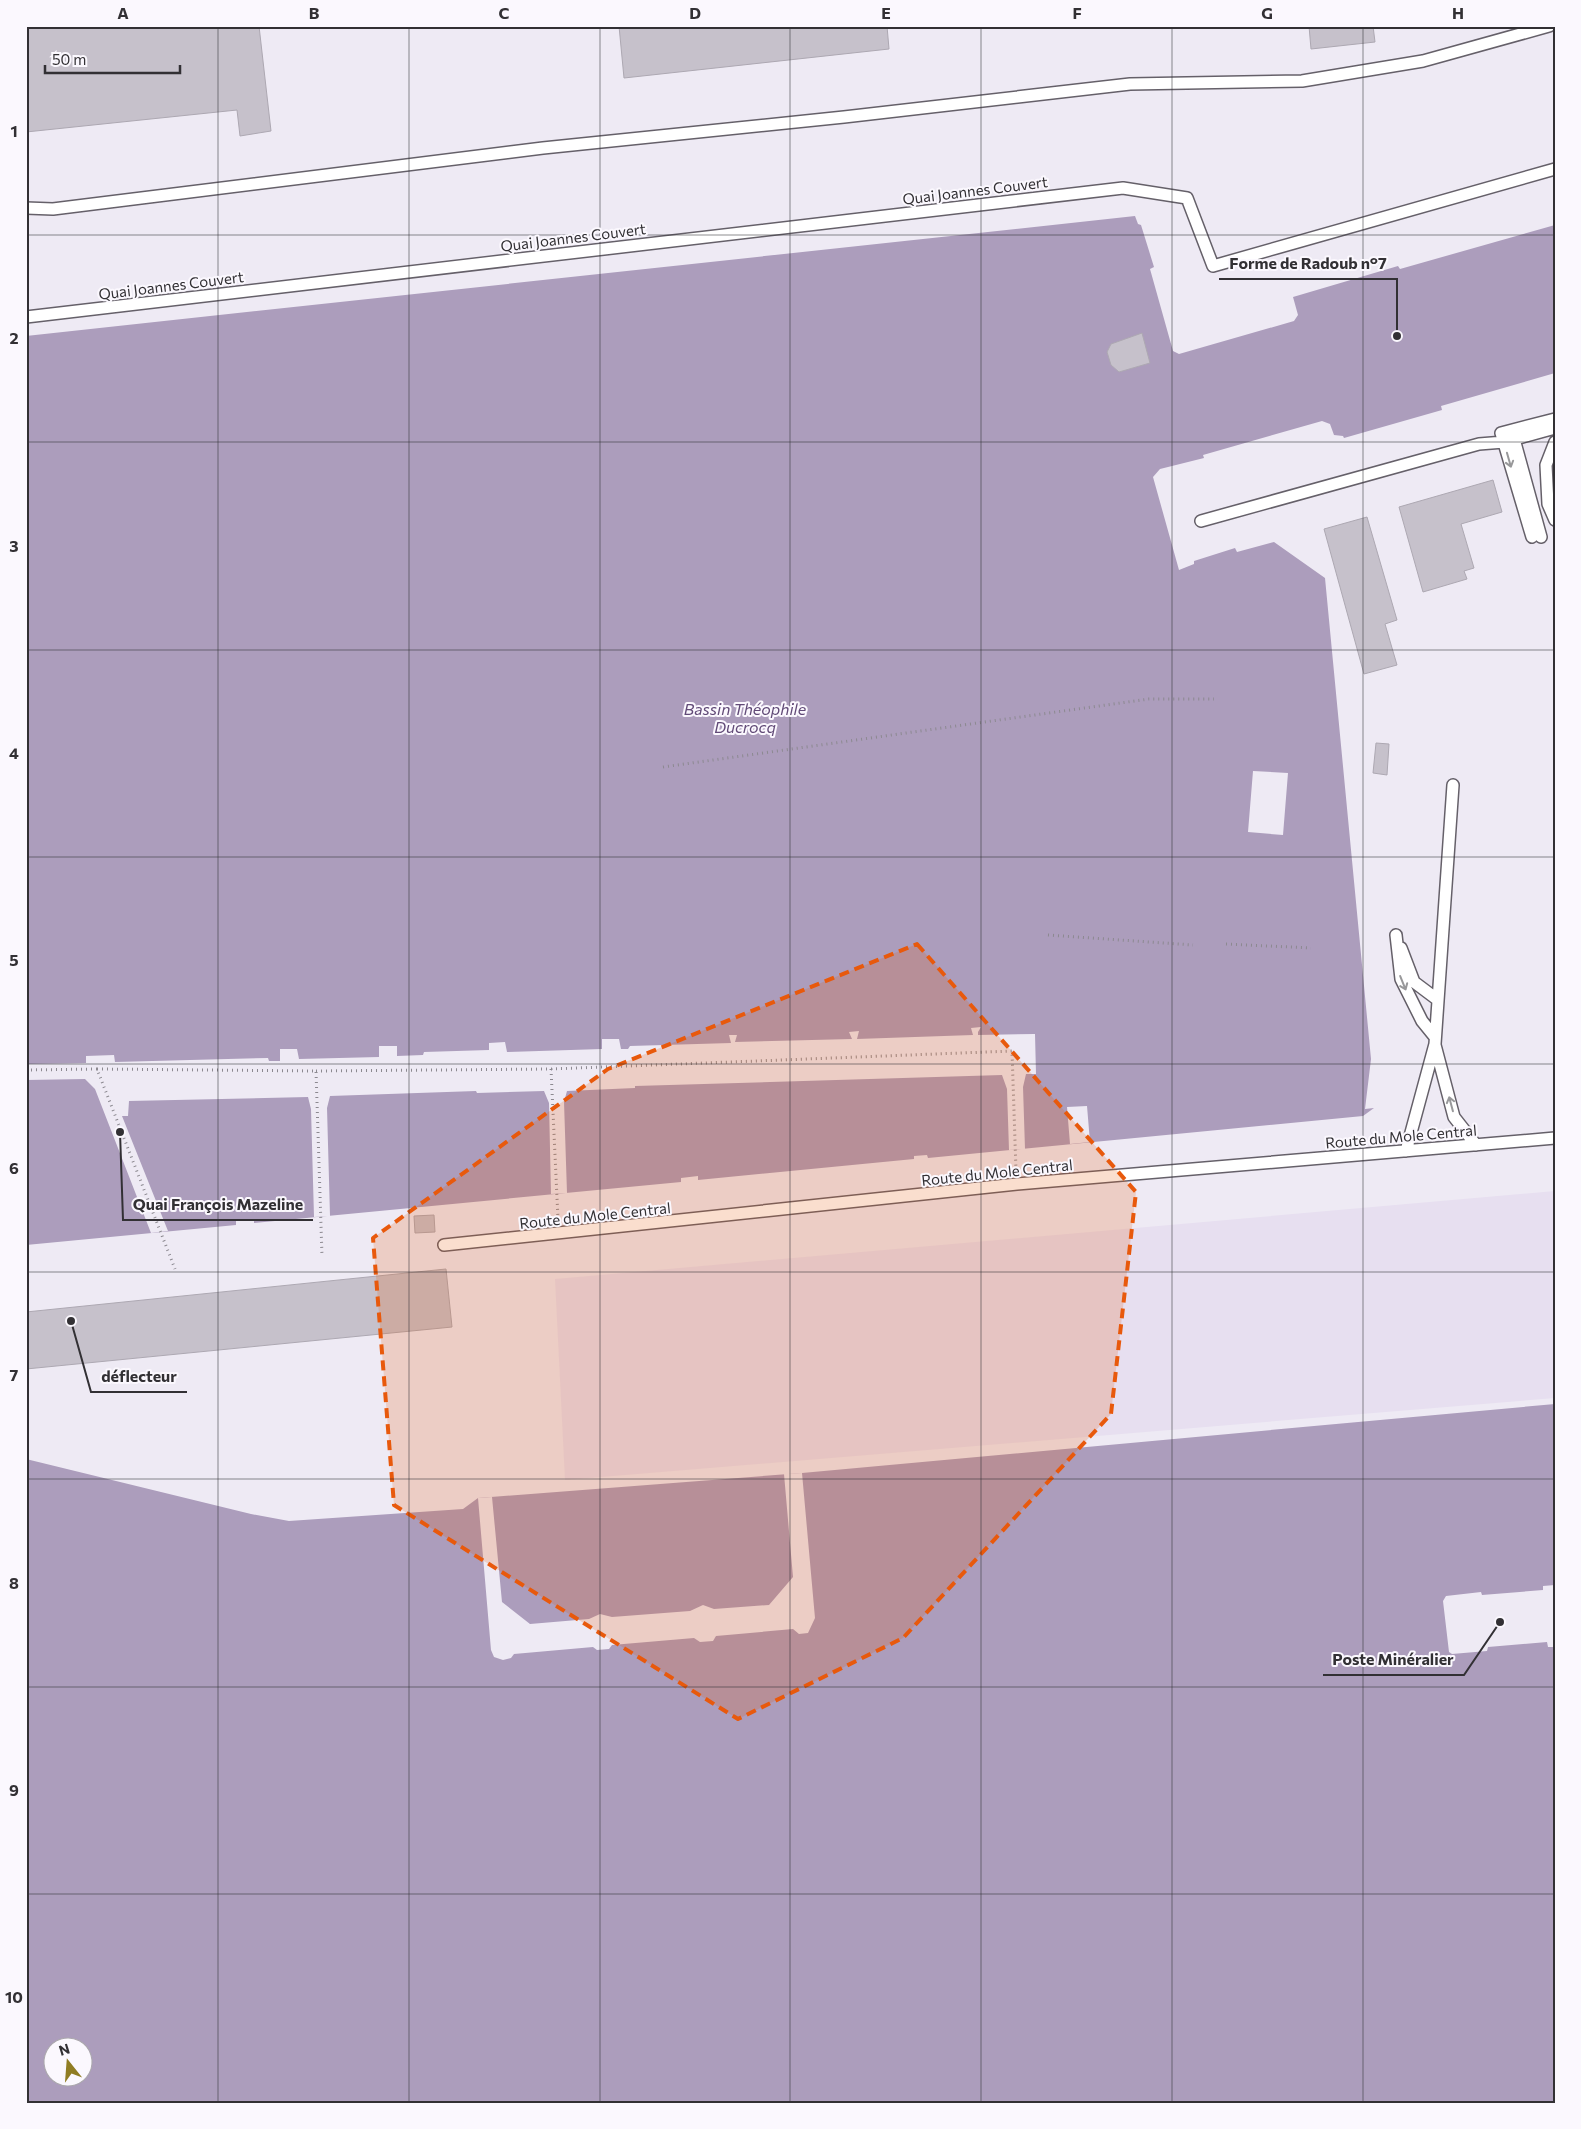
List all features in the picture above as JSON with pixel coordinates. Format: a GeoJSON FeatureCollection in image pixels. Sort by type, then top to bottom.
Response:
{"type":"FeatureCollection","features":[{"type":"Feature","properties":{"kind":"lane"},"geometry":{"type":"LineString","coordinates":[[26,208],[52,209],[543,148],[844,117],[1130,84],[1302,81],[1423,61],[1549,26]]}},
{"type":"Feature","properties":{"kind":"lane","name":"Quai Joannes Couvert"},"geometry":{"type":"LineString","coordinates":[[26,317],[1123,188],[1187,198],[1213,266],[1555,169]]}},
{"type":"Feature","properties":{"kind":"lane"},"geometry":{"type":"LineString","coordinates":[[1506,438],[1555,418]]}},
{"type":"Feature","properties":{"kind":"lane"},"geometry":{"type":"LineString","coordinates":[[1201,522],[1479,444],[1555,428]]}},
{"type":"Feature","properties":{"kind":"lane"},"geometry":{"type":"LineString","coordinates":[[1506,438],[1536,537]]}},
{"type":"Feature","properties":{"kind":"lane"},"geometry":{"type":"LineString","coordinates":[[1555,442],[1546,465],[1548,504],[1555,520]]}},
{"type":"Feature","properties":{"kind":"lane"},"geometry":{"type":"LineString","coordinates":[[1406,1151],[1435,1040],[1454,785]]}},
{"type":"Feature","properties":{"kind":"lane"},"geometry":{"type":"LineString","coordinates":[[1438,1000],[1414,982],[1396,935],[1400,979],[1422,1021],[1435,1040],[1454,1117],[1476,1144]]}},
{"type":"Feature","properties":{"kind":"lane","name":"Route du Mole Central"},"geometry":{"type":"LineString","coordinates":[[444,1245],[1017,1184],[1555,1138]]}},
{"type":"Feature","properties":{"kind":"path"},"geometry":{"type":"LineString","coordinates":[[663,767],[1149,699],[1214,699]]}},
{"type":"Feature","properties":{"kind":"path"},"geometry":{"type":"LineString","coordinates":[[1048,934],[1193,945]]}},
{"type":"Feature","properties":{"kind":"path"},"geometry":{"type":"LineString","coordinates":[[1226,944],[1311,948]]}},
{"type":"Feature","properties":{"kind":"path"},"geometry":{"type":"LineString","coordinates":[[26,1070],[316,1071],[552,1069],[1012,1051],[1016,1154]]}},
{"type":"Feature","properties":{"kind":"path"},"geometry":{"type":"LineString","coordinates":[[97,1069],[175,1269]]}},
{"type":"Feature","properties":{"kind":"path"},"geometry":{"type":"LineString","coordinates":[[552,1069],[557,1204]]}},
{"type":"Feature","properties":{"kind":"path"},"geometry":{"type":"LineString","coordinates":[[316,1071],[322,1256]]}},
{"type":"Feature","properties":{"kind":"highlighted area"},"geometry":{"type":"Polygon","coordinates":[[[917,944],[1136,1192],[1111,1414],[903,1638],[738,1719],[394,1505],[373,1238],[608,1069],[917,944]]]}},
{"type":"Feature","properties":{"kind":"shaded area"},"geometry":{"type":"Polygon","coordinates":[[[1555,1191],[1555,1398],[565,1480],[555,1279],[1555,1191]]]}},
{"type":"Feature","properties":{"kind":"water","name":"Bassin Théophile Ducrocq"},"geometry":{"type":"Polygon","coordinates":[[[1135,216],[1138,224],[1141,225],[1154,267],[1150,269],[1173,351],[1179,354],[1294,321],[1298,315],[1293,297],[1398,266],[1400,269],[1555,225],[1555,373],[1441,406],[1442,410],[1344,438],[1343,436],[1334,435],[1330,424],[1322,421],[1203,455],[1204,458],[1160,469],[1153,477],[1179,570],[1194,564],[1194,561],[1235,548],[1237,552],[1274,542],[1325,578],[1371,1059],[1365,1109],[1374,1108],[1363,1116],[928,1158],[927,1155],[914,1156],[914,1159],[698,1180],[698,1176],[681,1178],[681,1182],[254,1223],[254,1219],[236,1221],[236,1225],[26,1245],[26,336],[1135,216]]]}},
{"type":"Feature","properties":{"kind":"water"},"geometry":{"type":"Polygon","coordinates":[[[1555,1404],[1555,2103],[26,2103],[26,1459],[251,1514],[289,1521],[463,1509],[478,1498],[802,1473],[1555,1404]]]}},
{"type":"Feature","properties":{"kind":"pier"},"geometry":{"type":"Polygon","coordinates":[[[1253,771],[1288,773],[1283,835],[1248,832],[1253,771]]]}},
{"type":"Feature","properties":{"kind":"pier"},"geometry":{"type":"Polygon","coordinates":[[[981,1027],[978,1035],[1035,1034],[1036,1074],[1026,1074],[1023,1087],[1025,1149],[1009,1150],[1007,1089],[1002,1075],[635,1086],[635,1088],[567,1091],[564,1102],[567,1193],[551,1194],[549,1103],[544,1091],[477,1093],[476,1091],[330,1096],[327,1108],[330,1216],[314,1217],[311,1109],[308,1097],[129,1101],[128,1116],[122,1116],[168,1231],[151,1233],[95,1089],[85,1079],[26,1080],[26,1064],[86,1063],[86,1056],[114,1055],[115,1062],[268,1058],[269,1061],[280,1061],[280,1049],[297,1049],[299,1059],[379,1057],[379,1046],[397,1046],[397,1056],[423,1055],[424,1052],[489,1050],[489,1043],[505,1042],[507,1052],[602,1049],[602,1039],[619,1039],[621,1049],[628,1049],[630,1046],[731,1043],[729,1035],[737,1035],[735,1042],[852,1039],[849,1032],[859,1031],[857,1039],[973,1035],[971,1028],[981,1027]]]}},
{"type":"Feature","properties":{"kind":"pier"},"geometry":{"type":"Polygon","coordinates":[[[1087,1106],[1090,1142],[1070,1144],[1067,1107],[1087,1106]]]}},
{"type":"Feature","properties":{"kind":"pier"},"geometry":{"type":"Polygon","coordinates":[[[802,1473],[815,1618],[808,1633],[799,1634],[793,1629],[716,1636],[713,1641],[700,1642],[694,1638],[612,1645],[609,1649],[597,1650],[593,1647],[514,1654],[511,1658],[503,1660],[494,1657],[491,1650],[478,1498],[492,1497],[502,1602],[530,1624],[589,1619],[600,1614],[612,1617],[690,1611],[703,1605],[714,1609],[769,1605],[793,1577],[784,1474],[802,1473]]]}},
{"type":"Feature","properties":{"kind":"pier"},"geometry":{"type":"Polygon","coordinates":[[[1555,1585],[1555,1647],[1548,1647],[1547,1642],[1488,1647],[1487,1651],[1452,1654],[1449,1652],[1443,1601],[1446,1596],[1481,1592],[1482,1595],[1543,1590],[1543,1586],[1555,1585]]]}},
{"type":"Feature","properties":{"kind":"building"},"geometry":{"type":"Polygon","coordinates":[[[26,26],[259,26],[271,131],[240,136],[237,110],[26,132],[26,26]]]}},
{"type":"Feature","properties":{"kind":"building"},"geometry":{"type":"Polygon","coordinates":[[[619,26],[887,26],[889,49],[624,78],[619,26]]]}},
{"type":"Feature","properties":{"kind":"building"},"geometry":{"type":"Polygon","coordinates":[[[1309,26],[1373,26],[1375,42],[1311,49],[1309,26]]]}},
{"type":"Feature","properties":{"kind":"building"},"geometry":{"type":"Polygon","coordinates":[[[1142,333],[1150,363],[1119,372],[1111,365],[1107,352],[1111,344],[1142,333]]]}},
{"type":"Feature","properties":{"kind":"building"},"geometry":{"type":"Polygon","coordinates":[[[1493,480],[1502,512],[1461,524],[1474,568],[1464,571],[1467,579],[1423,592],[1399,507],[1493,480]]]}},
{"type":"Feature","properties":{"kind":"building"},"geometry":{"type":"Polygon","coordinates":[[[1367,517],[1397,620],[1385,624],[1397,665],[1364,674],[1324,529],[1367,517]]]}},
{"type":"Feature","properties":{"kind":"building"},"geometry":{"type":"Polygon","coordinates":[[[1376,743],[1389,744],[1387,775],[1373,773],[1376,743]]]}},
{"type":"Feature","properties":{"kind":"building"},"geometry":{"type":"Polygon","coordinates":[[[434,1215],[435,1232],[415,1233],[414,1216],[434,1215]]]}},
{"type":"Feature","properties":{"kind":"building"},"geometry":{"type":"Polygon","coordinates":[[[446,1269],[452,1327],[26,1369],[26,1312],[446,1269]]]}},
{"type":"Feature","properties":{"kind":"place","name":"Forme de Radoub n°7"},"geometry":{"type":"Point","coordinates":[1397,336]}},
{"type":"Feature","properties":{"kind":"place","name":"Quai François Mazeline"},"geometry":{"type":"Point","coordinates":[120,1132]}},
{"type":"Feature","properties":{"kind":"place","name":"déflecteur"},"geometry":{"type":"Point","coordinates":[71,1321]}},
{"type":"Feature","properties":{"kind":"place","name":"Poste Minéralier"},"geometry":{"type":"Point","coordinates":[1500,1622]}}]}
